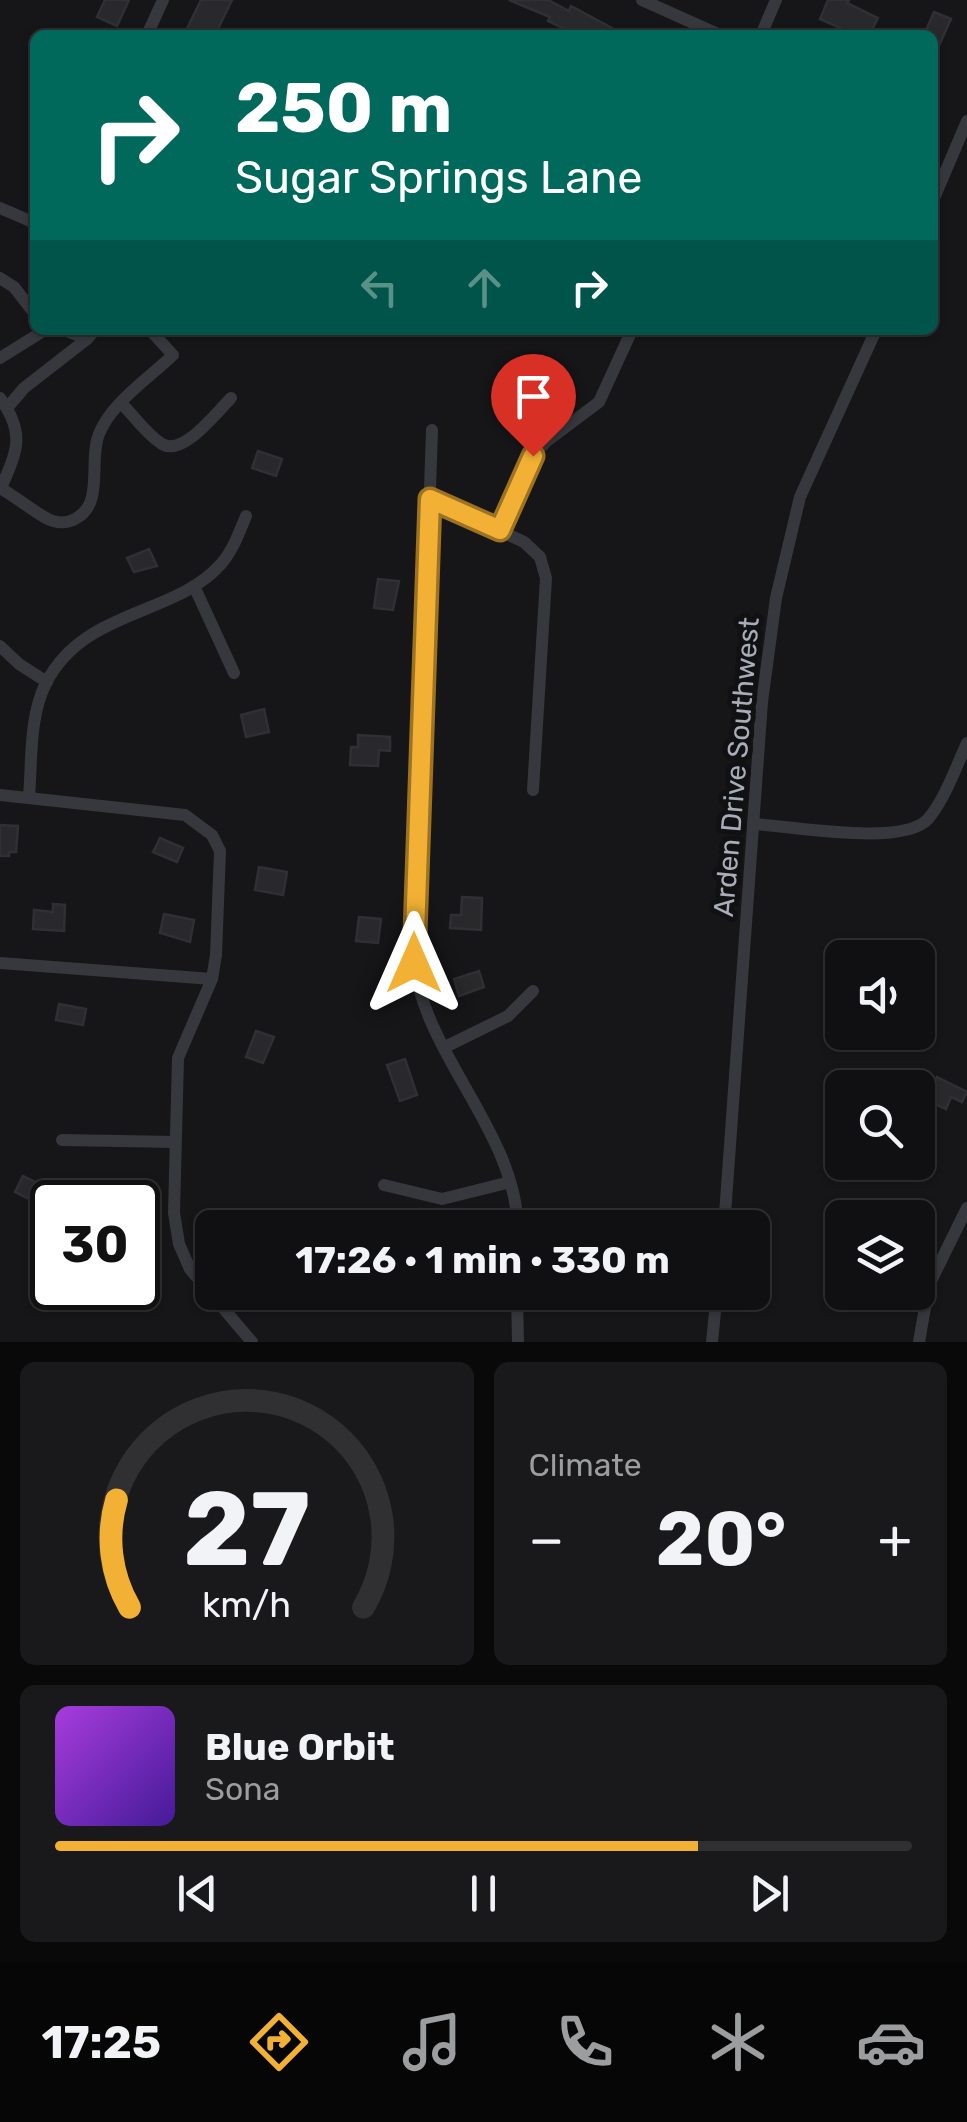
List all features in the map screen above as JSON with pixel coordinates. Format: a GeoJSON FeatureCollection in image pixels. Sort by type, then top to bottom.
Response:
{"type":"FeatureCollection","features":[{"type":"Feature","properties":{"kind":"street"},"geometry":{"type":"LineString","coordinates":[[149,30],[163,0]]}},
{"type":"Feature","properties":{"kind":"street"},"geometry":{"type":"LineString","coordinates":[[642,0],[709,30]]}},
{"type":"Feature","properties":{"kind":"street"},"geometry":{"type":"LineString","coordinates":[[763,30],[776,0]]}},
{"type":"Feature","properties":{"kind":"street"},"geometry":{"type":"LineString","coordinates":[[938,189],[967,120]]}},
{"type":"Feature","properties":{"kind":"street"},"geometry":{"type":"LineString","coordinates":[[0,208],[30,221]]}},
{"type":"Feature","properties":{"kind":"street"},"geometry":{"type":"LineString","coordinates":[[0,278],[14,287],[30,308]]}},
{"type":"Feature","properties":{"kind":"street"},"geometry":{"type":"LineString","coordinates":[[0,358],[37,335]]}},
{"type":"Feature","properties":{"kind":"street"},"geometry":{"type":"LineString","coordinates":[[90,335],[4,403],[14,417],[18,449],[0,488],[57,522],[69,523],[86,513],[92,503],[95,446],[100,430],[174,355],[155,335]]}},
{"type":"Feature","properties":{"kind":"street"},"geometry":{"type":"LineString","coordinates":[[500,530],[533,456],[598,402],[630,335]]}},
{"type":"Feature","properties":{"kind":"street","name":"Arden Drive Southwest"},"geometry":{"type":"LineString","coordinates":[[725,1210],[762,702],[776,598],[800,498],[874,335]]}},
{"type":"Feature","properties":{"kind":"street"},"geometry":{"type":"LineString","coordinates":[[122,404],[168,447],[186,442],[231,398]]}},
{"type":"Feature","properties":{"kind":"street"},"geometry":{"type":"LineString","coordinates":[[432,430],[414,938],[417,984],[428,1016],[510,1182],[515,1210]]}},
{"type":"Feature","properties":{"kind":"street"},"geometry":{"type":"LineString","coordinates":[[430,499],[524,542],[540,557],[546,578],[533,790]]}},
{"type":"Feature","properties":{"kind":"street"},"geometry":{"type":"LineString","coordinates":[[29,797],[34,722],[47,682],[70,653],[98,630],[194,586],[220,566],[246,516]]}},
{"type":"Feature","properties":{"kind":"street"},"geometry":{"type":"LineString","coordinates":[[194,586],[234,673]]}},
{"type":"Feature","properties":{"kind":"street"},"geometry":{"type":"LineString","coordinates":[[0,646],[47,682]]}},
{"type":"Feature","properties":{"kind":"street"},"geometry":{"type":"LineString","coordinates":[[753,824],[906,833],[926,822],[967,743]]}},
{"type":"Feature","properties":{"kind":"street"},"geometry":{"type":"LineString","coordinates":[[0,794],[185,814],[202,825],[220,852],[212,979],[180,1049],[174,1213],[182,1254],[212,1297],[252,1342]]}},
{"type":"Feature","properties":{"kind":"street"},"geometry":{"type":"LineString","coordinates":[[0,963],[212,979]]}},
{"type":"Feature","properties":{"kind":"street"},"geometry":{"type":"LineString","coordinates":[[445,1047],[508,1016],[533,991]]}},
{"type":"Feature","properties":{"kind":"street"},"geometry":{"type":"LineString","coordinates":[[62,1140],[175,1142]]}},
{"type":"Feature","properties":{"kind":"street"},"geometry":{"type":"LineString","coordinates":[[384,1184],[429,1198],[442,1198],[510,1182]]}},
{"type":"Feature","properties":{"kind":"street"},"geometry":{"type":"LineString","coordinates":[[919,1342],[929,1285],[967,1208]]}},
{"type":"Feature","properties":{"kind":"street"},"geometry":{"type":"LineString","coordinates":[[517,1310],[518,1342]]}},
{"type":"Feature","properties":{"kind":"street"},"geometry":{"type":"LineString","coordinates":[[712,1342],[715,1310]]}},
{"type":"Feature","properties":{"kind":"building"},"geometry":{"type":"Polygon","coordinates":[[[105,0],[129,0],[117,26],[97,17],[105,0]]]}},
{"type":"Feature","properties":{"kind":"building"},"geometry":{"type":"Polygon","coordinates":[[[201,0],[232,0],[217,30],[186,30],[201,0]]]}},
{"type":"Feature","properties":{"kind":"building"},"geometry":{"type":"Polygon","coordinates":[[[509,0],[548,0],[569,11],[571,6],[616,30],[567,30],[548,21],[550,17],[509,0]]]}},
{"type":"Feature","properties":{"kind":"building"},"geometry":{"type":"Polygon","coordinates":[[[828,0],[849,0],[847,3],[878,18],[872,30],[845,30],[820,19],[828,0]]]}},
{"type":"Feature","properties":{"kind":"building"},"geometry":{"type":"Polygon","coordinates":[[[934,12],[951,19],[938,48],[938,30],[926,30],[934,12]]]}},
{"type":"Feature","properties":{"kind":"building"},"geometry":{"type":"Polygon","coordinates":[[[258,451],[282,459],[276,476],[252,468],[258,451]]]}},
{"type":"Feature","properties":{"kind":"building"},"geometry":{"type":"Polygon","coordinates":[[[149,549],[157,566],[134,572],[127,558],[149,549]]]}},
{"type":"Feature","properties":{"kind":"building"},"geometry":{"type":"Polygon","coordinates":[[[378,579],[399,581],[393,610],[374,608],[378,579]]]}},
{"type":"Feature","properties":{"kind":"building"},"geometry":{"type":"Polygon","coordinates":[[[264,709],[269,732],[246,737],[241,715],[264,709]]]}},
{"type":"Feature","properties":{"kind":"building"},"geometry":{"type":"Polygon","coordinates":[[[358,735],[390,737],[390,751],[379,750],[378,766],[350,765],[351,747],[358,747],[358,735]]]}},
{"type":"Feature","properties":{"kind":"building"},"geometry":{"type":"Polygon","coordinates":[[[0,825],[18,826],[16,852],[9,852],[9,856],[0,856],[0,825]]]}},
{"type":"Feature","properties":{"kind":"building"},"geometry":{"type":"Polygon","coordinates":[[[160,838],[183,848],[177,862],[153,852],[160,838]]]}},
{"type":"Feature","properties":{"kind":"building"},"geometry":{"type":"Polygon","coordinates":[[[259,867],[287,872],[283,895],[255,890],[259,867]]]}},
{"type":"Feature","properties":{"kind":"building"},"geometry":{"type":"Polygon","coordinates":[[[462,897],[482,898],[481,930],[450,928],[451,915],[461,915],[462,897]]]}},
{"type":"Feature","properties":{"kind":"building"},"geometry":{"type":"Polygon","coordinates":[[[53,904],[65,905],[64,931],[33,929],[34,910],[53,912],[53,904]]]}},
{"type":"Feature","properties":{"kind":"building"},"geometry":{"type":"Polygon","coordinates":[[[164,914],[194,920],[190,942],[160,933],[164,914]]]}},
{"type":"Feature","properties":{"kind":"building"},"geometry":{"type":"Polygon","coordinates":[[[359,917],[381,919],[378,943],[356,941],[359,917]]]}},
{"type":"Feature","properties":{"kind":"building"},"geometry":{"type":"Polygon","coordinates":[[[479,971],[484,987],[459,996],[454,979],[479,971]]]}},
{"type":"Feature","properties":{"kind":"building"},"geometry":{"type":"Polygon","coordinates":[[[59,1004],[86,1009],[83,1025],[56,1020],[59,1004]]]}},
{"type":"Feature","properties":{"kind":"building"},"geometry":{"type":"Polygon","coordinates":[[[256,1031],[274,1037],[263,1063],[246,1057],[256,1031]]]}},
{"type":"Feature","properties":{"kind":"building"},"geometry":{"type":"Polygon","coordinates":[[[405,1059],[417,1095],[400,1101],[387,1065],[405,1059]]]}},
{"type":"Feature","properties":{"kind":"building"},"geometry":{"type":"Polygon","coordinates":[[[937,1077],[967,1092],[962,1102],[951,1097],[946,1109],[935,1104],[937,1077]]]}},
{"type":"Feature","properties":{"kind":"building"},"geometry":{"type":"Polygon","coordinates":[[[23,1176],[31,1180],[30,1200],[15,1192],[23,1176]]]}},
{"type":"Feature","properties":{"kind":"route"},"geometry":{"type":"LineString","coordinates":[[414,963],[430,499],[500,530],[533,456]]}}]}
